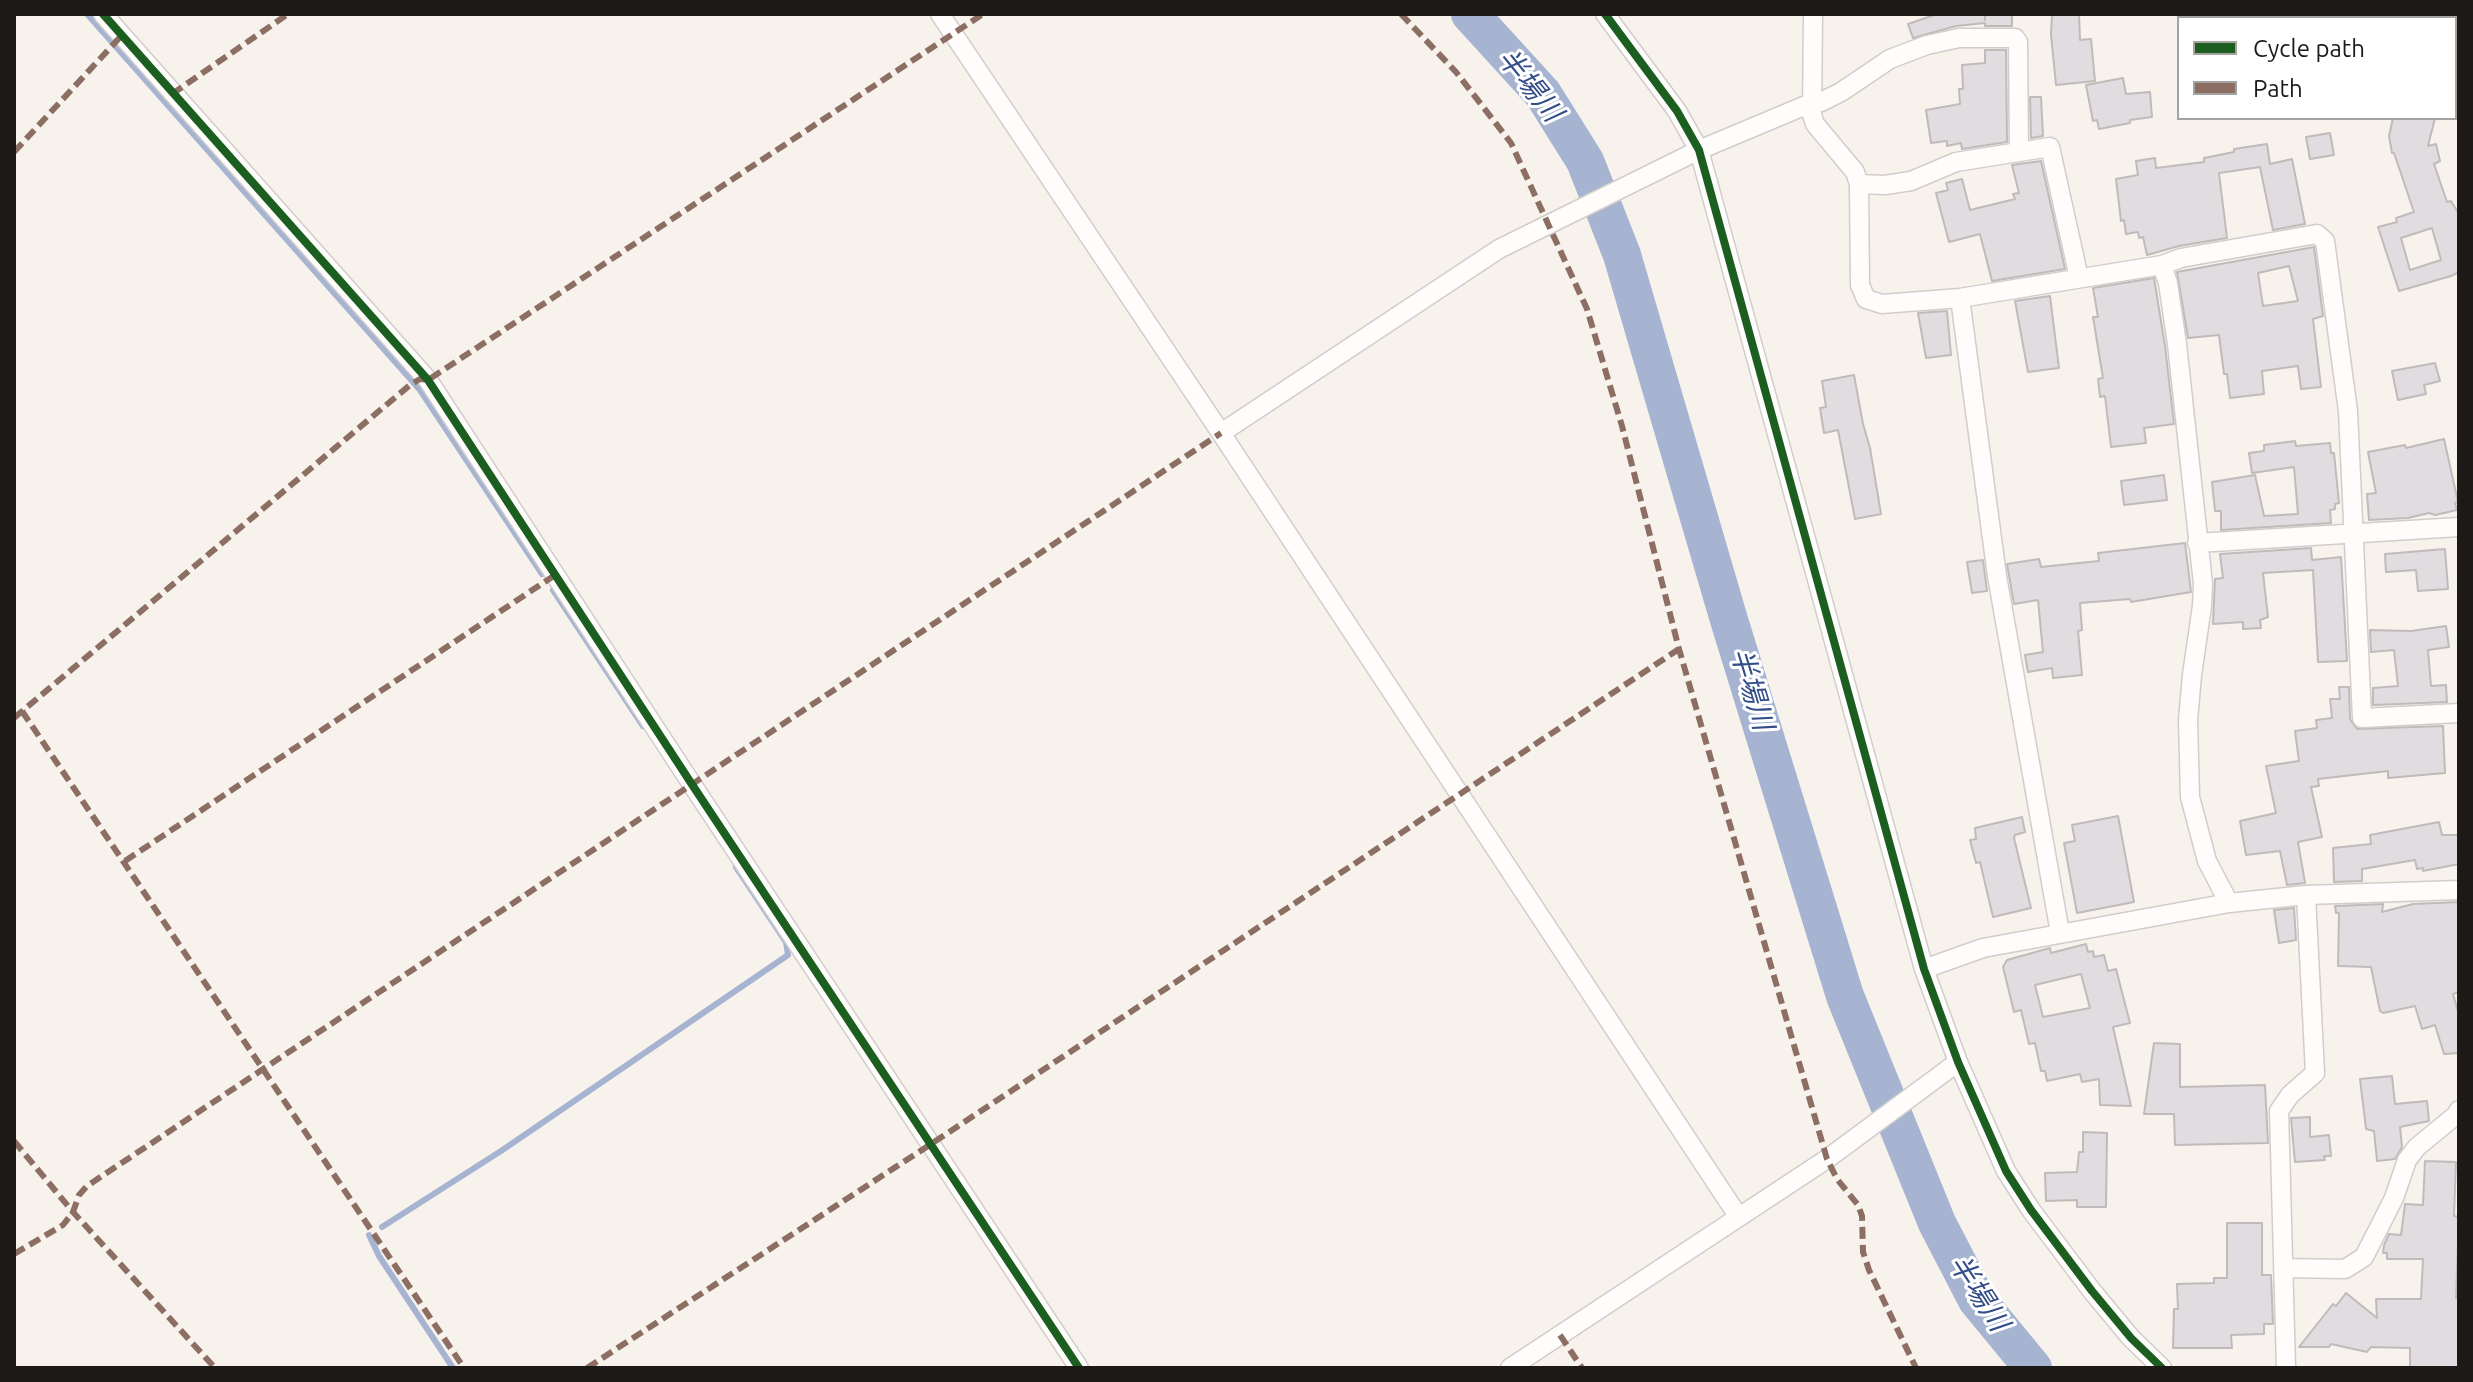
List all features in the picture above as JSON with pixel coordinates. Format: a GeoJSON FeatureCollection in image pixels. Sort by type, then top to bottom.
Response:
{"type":"FeatureCollection","features":[{"type":"Feature","properties":{"kind":"street"},"geometry":{"type":"LineString","coordinates":[[103,14],[428,380],[701,799],[1079,1368]]}},
{"type":"Feature","properties":{"kind":"street"},"geometry":{"type":"LineString","coordinates":[[940,14],[1738,1216]]}},
{"type":"Feature","properties":{"kind":"street"},"geometry":{"type":"LineString","coordinates":[[1605,14],[1677,111],[1694,153],[1954,1066],[2006,1171],[2031,1210],[2121,1326],[2162,1368]]}},
{"type":"Feature","properties":{"kind":"street"},"geometry":{"type":"LineString","coordinates":[[1813,14],[1811,103],[1815,124],[1855,172],[1859,184],[1860,285],[1866,299],[1882,304],[1960,298],[2162,265],[2181,258],[2317,234],[2325,241],[2348,411],[2362,718],[2459,713]]}},
{"type":"Feature","properties":{"kind":"street"},"geometry":{"type":"LineString","coordinates":[[1221,433],[1499,249],[1694,153],[1811,103],[1821,102],[1890,59],[1927,45],[1959,38],[2015,38],[2018,42],[2019,152]]}},
{"type":"Feature","properties":{"kind":"street"},"geometry":{"type":"LineString","coordinates":[[1859,184],[1885,185],[1911,181],[1956,162],[2050,147],[2079,278]]}},
{"type":"Feature","properties":{"kind":"street"},"geometry":{"type":"LineString","coordinates":[[2162,265],[2168,283],[2177,344],[2203,584],[2188,720],[2190,797],[2207,861],[2229,903]]}},
{"type":"Feature","properties":{"kind":"street"},"geometry":{"type":"LineString","coordinates":[[1960,298],[1997,576],[2060,933]]}},
{"type":"Feature","properties":{"kind":"street"},"geometry":{"type":"LineString","coordinates":[[2197,543],[2459,527]]}},
{"type":"Feature","properties":{"kind":"street"},"geometry":{"type":"LineString","coordinates":[[1924,969],[1983,948],[2229,903],[2306,895],[2459,890]]}},
{"type":"Feature","properties":{"kind":"street"},"geometry":{"type":"LineString","coordinates":[[2286,1368],[2279,1111],[2290,1095],[2315,1073],[2306,895]]}},
{"type":"Feature","properties":{"kind":"street"},"geometry":{"type":"LineString","coordinates":[[1510,1368],[1834,1153],[1954,1066]]}},
{"type":"Feature","properties":{"kind":"street"},"geometry":{"type":"LineString","coordinates":[[2283,1268],[2345,1269],[2364,1257],[2394,1198],[2407,1160],[2417,1147],[2459,1110]]}},
{"type":"Feature","properties":{"kind":"building"},"geometry":{"type":"Polygon","coordinates":[[[1937,14],[2012,14],[2012,26],[1985,26],[1985,23],[1956,26],[1913,38],[1908,24],[1937,14]]]}},
{"type":"Feature","properties":{"kind":"building"},"geometry":{"type":"Polygon","coordinates":[[[2052,14],[2079,14],[2080,40],[2091,39],[2095,81],[2056,85],[2052,14]]]}},
{"type":"Feature","properties":{"kind":"building"},"geometry":{"type":"Polygon","coordinates":[[[1985,50],[2006,50],[2007,142],[1962,149],[1961,143],[1947,146],[1947,141],[1931,143],[1926,110],[1960,104],[1962,65],[1985,63],[1985,50]]]}},
{"type":"Feature","properties":{"kind":"building"},"geometry":{"type":"Polygon","coordinates":[[[2123,78],[2126,94],[2150,92],[2152,117],[2099,129],[2097,120],[2093,121],[2086,85],[2123,78]]]}},
{"type":"Feature","properties":{"kind":"building"},"geometry":{"type":"Polygon","coordinates":[[[2030,97],[2041,97],[2043,136],[2031,138],[2030,97]]]}},
{"type":"Feature","properties":{"kind":"building"},"geometry":{"type":"Polygon","coordinates":[[[2393,120],[2434,120],[2428,146],[2436,144],[2440,161],[2434,164],[2447,202],[2451,201],[2459,214],[2459,272],[2399,291],[2378,227],[2397,222],[2396,218],[2414,212],[2392,153],[2389,136],[2393,120]],[[2432,228],[2401,238],[2410,270],[2441,260],[2432,228]]]}},
{"type":"Feature","properties":{"kind":"building"},"geometry":{"type":"Polygon","coordinates":[[[2330,133],[2334,155],[2310,159],[2306,137],[2330,133]]]}},
{"type":"Feature","properties":{"kind":"building"},"geometry":{"type":"Polygon","coordinates":[[[2267,144],[2270,164],[2292,159],[2305,224],[2273,230],[2260,167],[2219,173],[2227,238],[2147,255],[2143,237],[2139,238],[2138,232],[2126,234],[2124,220],[2121,221],[2116,179],[2138,175],[2136,161],[2155,158],[2156,168],[2204,162],[2204,158],[2234,152],[2234,149],[2267,144]]]}},
{"type":"Feature","properties":{"kind":"building"},"geometry":{"type":"Polygon","coordinates":[[[2041,161],[2065,269],[1992,281],[1980,234],[1949,242],[1936,193],[1948,190],[1946,183],[1962,179],[1970,210],[2015,199],[2013,194],[2019,193],[2012,165],[2041,161]]]}},
{"type":"Feature","properties":{"kind":"building"},"geometry":{"type":"Polygon","coordinates":[[[2314,247],[2323,316],[2313,319],[2321,387],[2301,389],[2298,366],[2262,371],[2264,394],[2230,398],[2219,335],[2188,338],[2177,272],[2314,247]],[[2289,266],[2258,273],[2263,306],[2298,301],[2289,266]]]}},
{"type":"Feature","properties":{"kind":"building"},"geometry":{"type":"Polygon","coordinates":[[[2154,278],[2174,424],[2144,428],[2146,443],[2111,447],[2105,396],[2100,397],[2098,379],[2103,378],[2093,317],[2098,317],[2093,288],[2154,278]]]}},
{"type":"Feature","properties":{"kind":"building"},"geometry":{"type":"Polygon","coordinates":[[[2050,296],[2059,368],[2028,372],[2015,301],[2050,296]]]}},
{"type":"Feature","properties":{"kind":"building"},"geometry":{"type":"Polygon","coordinates":[[[1947,311],[1951,355],[1926,358],[1918,313],[1947,311]]]}},
{"type":"Feature","properties":{"kind":"building"},"geometry":{"type":"Polygon","coordinates":[[[2435,363],[2440,381],[2424,385],[2426,394],[2398,400],[2392,371],[2435,363]]]}},
{"type":"Feature","properties":{"kind":"building"},"geometry":{"type":"Polygon","coordinates":[[[1854,375],[1881,514],[1855,519],[1838,430],[1824,433],[1820,408],[1826,407],[1822,381],[1854,375]]]}},
{"type":"Feature","properties":{"kind":"building"},"geometry":{"type":"Polygon","coordinates":[[[2444,439],[2458,502],[2455,503],[2457,510],[2435,515],[2429,513],[2408,518],[2369,520],[2367,494],[2376,493],[2368,452],[2405,445],[2406,448],[2444,439]]]}},
{"type":"Feature","properties":{"kind":"building"},"geometry":{"type":"Polygon","coordinates":[[[2295,441],[2296,446],[2330,443],[2331,453],[2334,453],[2339,503],[2330,510],[2331,523],[2221,530],[2221,511],[2215,511],[2212,482],[2255,475],[2264,516],[2298,514],[2294,467],[2252,473],[2249,453],[2264,451],[2264,445],[2295,441]]]}},
{"type":"Feature","properties":{"kind":"building"},"geometry":{"type":"Polygon","coordinates":[[[2164,475],[2167,500],[2124,505],[2121,481],[2164,475]]]}},
{"type":"Feature","properties":{"kind":"building"},"geometry":{"type":"Polygon","coordinates":[[[2185,543],[2191,592],[2131,602],[2130,599],[2080,603],[2082,630],[2078,631],[2082,675],[2053,678],[2052,668],[2028,672],[2025,655],[2043,652],[2038,600],[2014,604],[2007,564],[2039,559],[2041,567],[2099,561],[2098,553],[2185,543]]]}},
{"type":"Feature","properties":{"kind":"building"},"geometry":{"type":"Polygon","coordinates":[[[2311,548],[2312,560],[2341,557],[2347,661],[2318,662],[2313,570],[2263,573],[2268,617],[2260,620],[2261,628],[2243,629],[2243,622],[2213,624],[2215,579],[2223,578],[2220,554],[2311,548]]]}},
{"type":"Feature","properties":{"kind":"building"},"geometry":{"type":"Polygon","coordinates":[[[2445,549],[2448,589],[2418,591],[2416,570],[2386,572],[2385,554],[2445,549]]]}},
{"type":"Feature","properties":{"kind":"building"},"geometry":{"type":"Polygon","coordinates":[[[1983,560],[1987,591],[1972,593],[1967,562],[1983,560]]]}},
{"type":"Feature","properties":{"kind":"building"},"geometry":{"type":"Polygon","coordinates":[[[2446,626],[2449,647],[2428,650],[2431,686],[2446,685],[2447,702],[2373,705],[2373,688],[2398,686],[2394,650],[2371,652],[2370,630],[2411,631],[2446,626]]]}},
{"type":"Feature","properties":{"kind":"building"},"geometry":{"type":"Polygon","coordinates":[[[2339,687],[2349,687],[2350,719],[2357,729],[2443,726],[2445,773],[2388,778],[2388,771],[2318,779],[2319,786],[2311,787],[2322,837],[2298,842],[2305,883],[2287,885],[2280,851],[2246,855],[2240,821],[2276,813],[2266,766],[2299,761],[2295,731],[2317,728],[2316,720],[2332,718],[2330,699],[2340,699],[2339,687]]]}},
{"type":"Feature","properties":{"kind":"building"},"geometry":{"type":"Polygon","coordinates":[[[2118,816],[2134,902],[2077,913],[2064,843],[2075,841],[2072,825],[2118,816]]]}},
{"type":"Feature","properties":{"kind":"building"},"geometry":{"type":"Polygon","coordinates":[[[2022,817],[2025,832],[2014,838],[2031,908],[1993,917],[1980,862],[1976,863],[1970,840],[1976,839],[1975,828],[2022,817]]]}},
{"type":"Feature","properties":{"kind":"building"},"geometry":{"type":"Polygon","coordinates":[[[2439,822],[2442,835],[2459,835],[2459,864],[2423,871],[2423,868],[2417,869],[2415,860],[2362,869],[2362,881],[2334,882],[2333,848],[2371,844],[2370,835],[2439,822]]]}},
{"type":"Feature","properties":{"kind":"building"},"geometry":{"type":"Polygon","coordinates":[[[2459,902],[2459,992],[2453,994],[2459,1015],[2459,1053],[2444,1054],[2435,1025],[2422,1029],[2415,1006],[2383,1013],[2380,1011],[2371,967],[2338,966],[2339,913],[2336,913],[2335,906],[2383,904],[2382,912],[2413,904],[2459,902]]]}},
{"type":"Feature","properties":{"kind":"building"},"geometry":{"type":"Polygon","coordinates":[[[2294,908],[2296,940],[2279,943],[2274,910],[2294,908]]]}},
{"type":"Feature","properties":{"kind":"building"},"geometry":{"type":"Polygon","coordinates":[[[2086,944],[2088,952],[2093,951],[2094,957],[2104,955],[2108,971],[2116,969],[2130,1023],[2113,1027],[2131,1106],[2100,1105],[2099,1079],[2082,1082],[2080,1074],[2047,1081],[2045,1071],[2041,1071],[2035,1043],[2029,1044],[2021,1010],[2014,1012],[2003,967],[2007,960],[2050,948],[2051,953],[2086,944]],[[2081,974],[2035,985],[2043,1017],[2090,1008],[2081,974]]]}},
{"type":"Feature","properties":{"kind":"building"},"geometry":{"type":"Polygon","coordinates":[[[2154,1043],[2180,1044],[2180,1087],[2265,1085],[2268,1143],[2175,1145],[2174,1114],[2144,1114],[2154,1043]]]}},
{"type":"Feature","properties":{"kind":"building"},"geometry":{"type":"Polygon","coordinates":[[[2392,1076],[2395,1104],[2427,1101],[2429,1121],[2400,1127],[2402,1147],[2395,1159],[2377,1161],[2374,1131],[2366,1129],[2360,1079],[2392,1076]]]}},
{"type":"Feature","properties":{"kind":"building"},"geometry":{"type":"Polygon","coordinates":[[[2310,1117],[2310,1137],[2329,1135],[2331,1156],[2324,1156],[2325,1160],[2295,1162],[2291,1118],[2310,1117]]]}},
{"type":"Feature","properties":{"kind":"building"},"geometry":{"type":"Polygon","coordinates":[[[2083,1132],[2107,1133],[2106,1207],[2077,1207],[2077,1200],[2046,1201],[2045,1173],[2077,1172],[2079,1152],[2083,1152],[2083,1132]]]}},
{"type":"Feature","properties":{"kind":"building"},"geometry":{"type":"Polygon","coordinates":[[[2425,1161],[2456,1162],[2454,1216],[2459,1217],[2456,1298],[2459,1297],[2459,1368],[2410,1368],[2410,1348],[2371,1347],[2367,1352],[2331,1344],[2329,1347],[2299,1347],[2333,1304],[2336,1306],[2346,1293],[2377,1318],[2376,1299],[2421,1299],[2423,1259],[2387,1259],[2387,1253],[2383,1253],[2389,1234],[2401,1235],[2405,1204],[2423,1205],[2425,1161]]]}},
{"type":"Feature","properties":{"kind":"building"},"geometry":{"type":"Polygon","coordinates":[[[2227,1223],[2262,1223],[2262,1275],[2271,1275],[2273,1324],[2264,1324],[2264,1334],[2231,1335],[2232,1348],[2173,1348],[2174,1309],[2178,1309],[2177,1284],[2214,1283],[2214,1278],[2227,1278],[2227,1223]]]}},
{"type":"Feature","properties":{"kind":"waterway"},"geometry":{"type":"LineString","coordinates":[[87,14],[420,390],[542,574]]}},
{"type":"Feature","properties":{"kind":"waterway","name":"半場川"},"geometry":{"type":"LineString","coordinates":[[1470,14],[1543,94],[1585,161],[1622,255],[1729,620],[1845,996],[1937,1223],[1977,1300],[2033,1368]]}},
{"type":"Feature","properties":{"kind":"waterway"},"geometry":{"type":"LineString","coordinates":[[553,590],[643,726]]}},
{"type":"Feature","properties":{"kind":"waterway"},"geometry":{"type":"LineString","coordinates":[[382,1227],[501,1151],[788,955],[786,942],[736,867]]}},
{"type":"Feature","properties":{"kind":"waterway"},"geometry":{"type":"LineString","coordinates":[[369,1235],[379,1256],[453,1368]]}},
{"type":"Feature","properties":{"kind":"marked path"},"geometry":{"type":"LineString","coordinates":[[172,94],[288,14]]}},
{"type":"Feature","properties":{"kind":"marked path"},"geometry":{"type":"LineString","coordinates":[[14,718],[410,385],[420,379],[428,380],[983,14]]}},
{"type":"Feature","properties":{"kind":"marked path"},"geometry":{"type":"LineString","coordinates":[[1401,14],[1456,72],[1511,143],[1587,309],[1622,426],[1679,649],[1827,1159],[1837,1179],[1858,1205],[1862,1216],[1863,1252],[1869,1270],[1916,1368]]}},
{"type":"Feature","properties":{"kind":"marked path"},"geometry":{"type":"LineString","coordinates":[[14,152],[122,35]]}},
{"type":"Feature","properties":{"kind":"marked path"},"geometry":{"type":"LineString","coordinates":[[14,1254],[63,1225],[87,1186],[1221,433]]}},
{"type":"Feature","properties":{"kind":"marked path"},"geometry":{"type":"LineString","coordinates":[[125,861],[555,575]]}},
{"type":"Feature","properties":{"kind":"marked path"},"geometry":{"type":"LineString","coordinates":[[587,1368],[1679,649]]}},
{"type":"Feature","properties":{"kind":"marked path"},"geometry":{"type":"LineString","coordinates":[[22,711],[464,1368]]}},
{"type":"Feature","properties":{"kind":"marked path"},"geometry":{"type":"LineString","coordinates":[[14,1141],[73,1212],[215,1368]]}},
{"type":"Feature","properties":{"kind":"marked path"},"geometry":{"type":"LineString","coordinates":[[1560,1335],[1582,1368]]}},
{"type":"Feature","properties":{"kind":"cycle path"},"geometry":{"type":"LineString","coordinates":[[103,14],[428,380],[1079,1368]]}},
{"type":"Feature","properties":{"kind":"cycle path"},"geometry":{"type":"LineString","coordinates":[[1605,14],[1677,111],[1699,150],[1924,969],[1958,1062],[2006,1171],[2031,1210],[2092,1291],[2131,1338],[2162,1368]]}}]}
